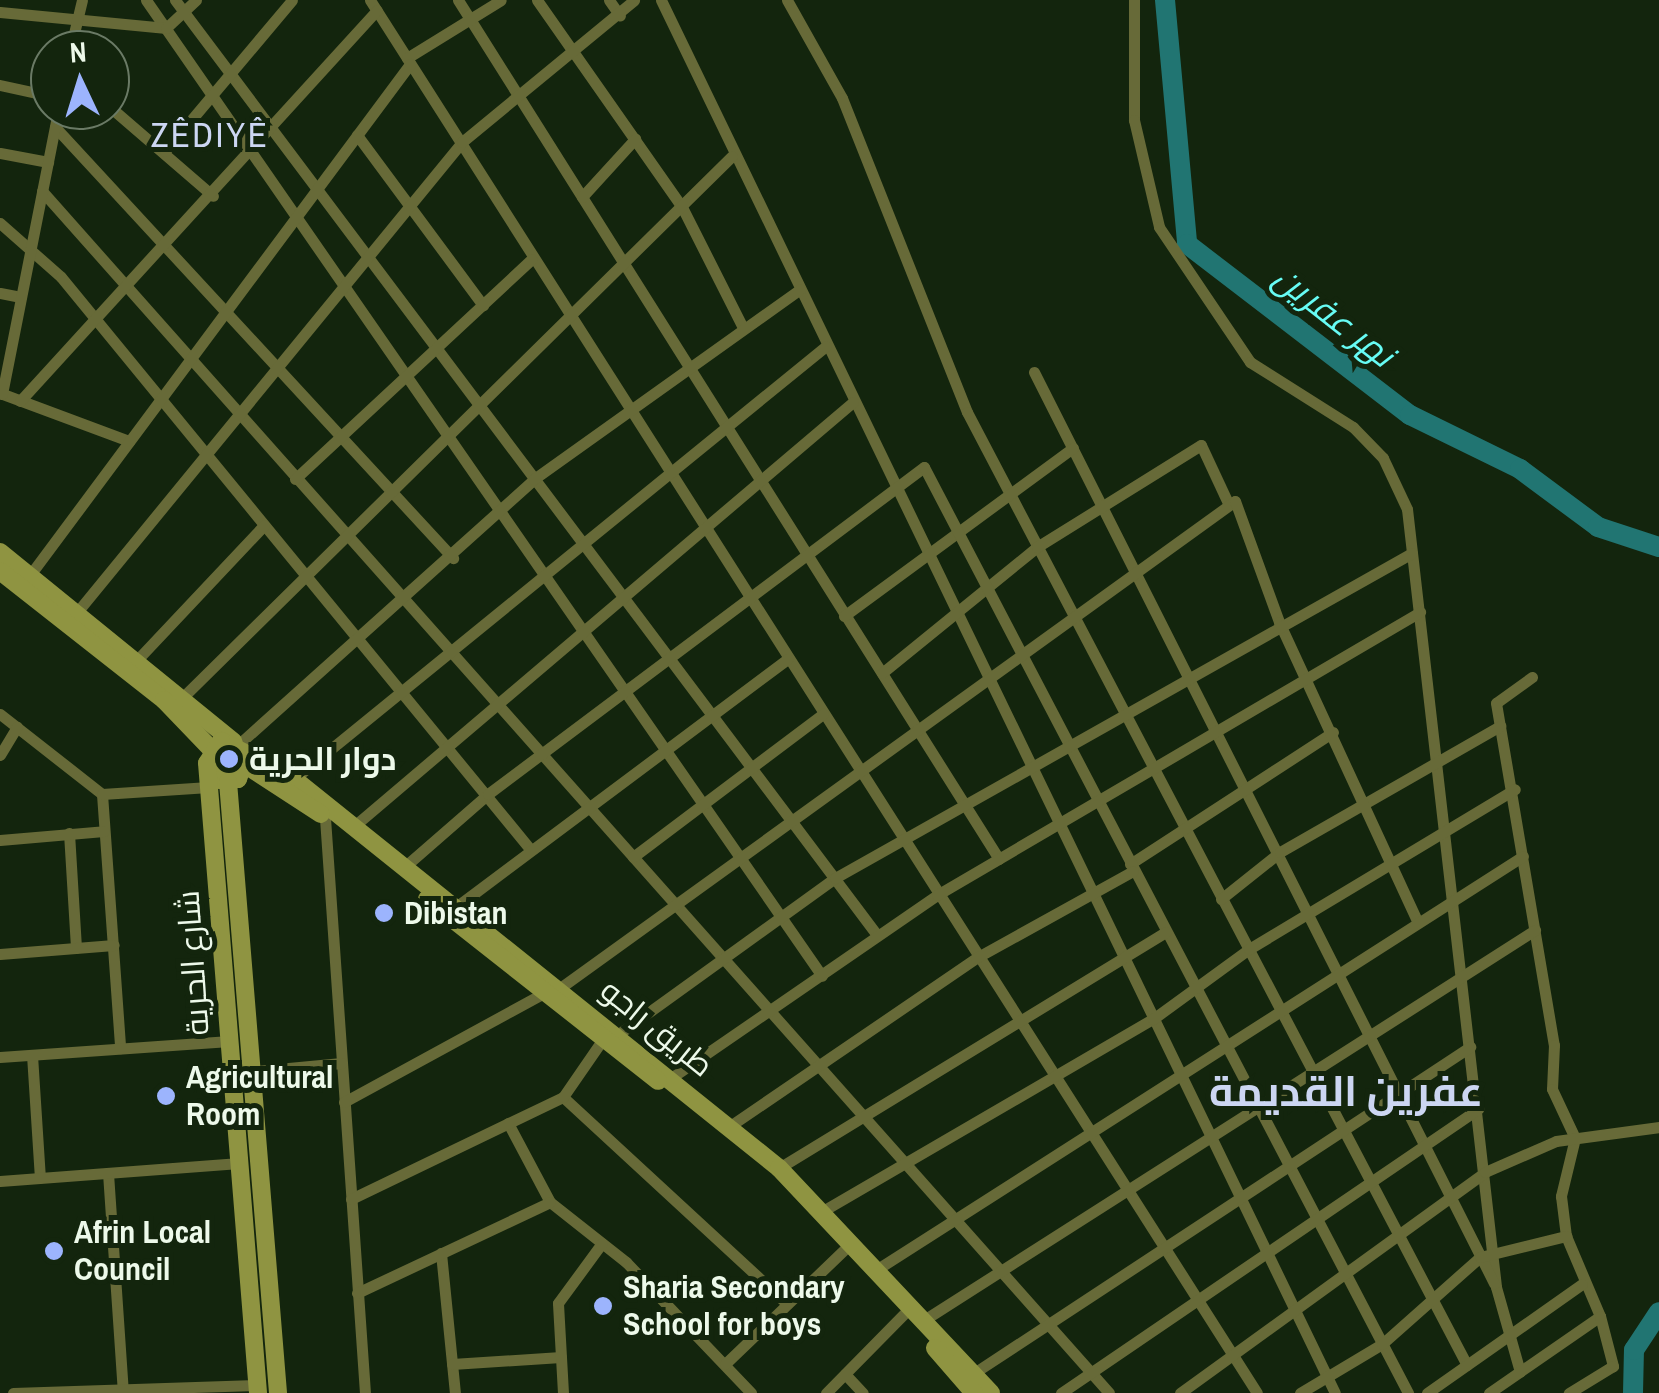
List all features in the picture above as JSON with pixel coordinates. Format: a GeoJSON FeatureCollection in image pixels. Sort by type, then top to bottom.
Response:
{"type":"FeatureCollection","features":[{"type":"Feature","properties":{"kind":"main road","name":"طريق راجو"},"geometry":{"type":"LineString","coordinates":[[0,552],[184,696],[242,752],[730,1126],[779,1168],[991,1393]]}},
{"type":"Feature","properties":{"kind":"main road"},"geometry":{"type":"LineString","coordinates":[[0,571],[164,700],[214,771]]}},
{"type":"Feature","properties":{"kind":"main road","name":"طريق راجو"},"geometry":{"type":"LineString","coordinates":[[242,752],[294,778],[553,990]]}},
{"type":"Feature","properties":{"kind":"main road"},"geometry":{"type":"LineString","coordinates":[[214,771],[242,752]]}},
{"type":"Feature","properties":{"kind":"main road"},"geometry":{"type":"LineString","coordinates":[[214,771],[242,752]]}},
{"type":"Feature","properties":{"kind":"main road","name":"شارع الحرية"},"geometry":{"type":"LineString","coordinates":[[214,771],[232,970],[247,1072],[239,1162],[257,1389]]}},
{"type":"Feature","properties":{"kind":"main road","name":"شارع الحرية"},"geometry":{"type":"LineString","coordinates":[[232,970],[228,1041],[243,1114],[278,1393]]}},
{"type":"Feature","properties":{"kind":"main road","name":"طريق راجو"},"geometry":{"type":"LineString","coordinates":[[612,1036],[762,1165],[974,1393]]}},
{"type":"Feature","properties":{"kind":"street"},"geometry":{"type":"LineString","coordinates":[[75,30],[82,0]]}},
{"type":"Feature","properties":{"kind":"street"},"geometry":{"type":"LineString","coordinates":[[146,0],[450,434],[780,922],[822,976]]}},
{"type":"Feature","properties":{"kind":"street"},"geometry":{"type":"LineString","coordinates":[[166,28],[179,6],[196,0]]}},
{"type":"Feature","properties":{"kind":"street"},"geometry":{"type":"LineString","coordinates":[[165,151],[292,0]]}},
{"type":"Feature","properties":{"kind":"street"},"geometry":{"type":"LineString","coordinates":[[458,0],[624,265],[695,365],[727,428],[998,859]]}},
{"type":"Feature","properties":{"kind":"street"},"geometry":{"type":"LineString","coordinates":[[30,574],[409,61],[501,0]]}},
{"type":"Feature","properties":{"kind":"street"},"geometry":{"type":"LineString","coordinates":[[537,0],[682,207],[743,328]]}},
{"type":"Feature","properties":{"kind":"street"},"geometry":{"type":"LineString","coordinates":[[609,0],[620,16]]}},
{"type":"Feature","properties":{"kind":"street"},"geometry":{"type":"LineString","coordinates":[[78,611],[243,418],[277,366],[462,142],[575,56],[634,0]]}},
{"type":"Feature","properties":{"kind":"street"},"geometry":{"type":"LineString","coordinates":[[661,0],[732,156],[1335,1393]]}},
{"type":"Feature","properties":{"kind":"street"},"geometry":{"type":"LineString","coordinates":[[788,0],[842,98],[967,412],[1467,1365]]}},
{"type":"Feature","properties":{"kind":"street"},"geometry":{"type":"LineString","coordinates":[[1134,0],[1134,120],[1160,227],[1250,362],[1353,427],[1383,458],[1407,510],[1464,972],[1496,1287],[1520,1372]]}},
{"type":"Feature","properties":{"kind":"street"},"geometry":{"type":"LineString","coordinates":[[20,401],[93,319],[130,290],[276,129],[374,5],[532,259],[712,531],[900,838],[1256,1393]]}},
{"type":"Feature","properties":{"kind":"street"},"geometry":{"type":"LineString","coordinates":[[179,6],[276,129],[435,354],[534,479],[582,548],[715,711],[877,936]]}},
{"type":"Feature","properties":{"kind":"street"},"geometry":{"type":"LineString","coordinates":[[0,12],[76,24],[166,28]]}},
{"type":"Feature","properties":{"kind":"street"},"geometry":{"type":"LineString","coordinates":[[0,86],[30,92]]}},
{"type":"Feature","properties":{"kind":"street"},"geometry":{"type":"LineString","coordinates":[[130,123],[213,196]]}},
{"type":"Feature","properties":{"kind":"street"},"geometry":{"type":"LineString","coordinates":[[54,130],[1,394],[130,441]]}},
{"type":"Feature","properties":{"kind":"street"},"geometry":{"type":"LineString","coordinates":[[58,130],[453,558]]}},
{"type":"Feature","properties":{"kind":"street"},"geometry":{"type":"LineString","coordinates":[[358,135],[482,306]]}},
{"type":"Feature","properties":{"kind":"street"},"geometry":{"type":"LineString","coordinates":[[582,197],[635,139]]}},
{"type":"Feature","properties":{"kind":"street"},"geometry":{"type":"LineString","coordinates":[[0,153],[48,162]]}},
{"type":"Feature","properties":{"kind":"street"},"geometry":{"type":"LineString","coordinates":[[184,696],[346,530],[572,318],[732,156]]}},
{"type":"Feature","properties":{"kind":"street"},"geometry":{"type":"LineString","coordinates":[[42,191],[295,479],[346,530],[492,703],[724,957],[1110,1393]]}},
{"type":"Feature","properties":{"kind":"street"},"geometry":{"type":"LineString","coordinates":[[0,223],[32,245],[211,456],[530,849]]}},
{"type":"Feature","properties":{"kind":"street"},"geometry":{"type":"LineString","coordinates":[[295,479],[411,378],[532,259]]}},
{"type":"Feature","properties":{"kind":"street"},"geometry":{"type":"LineString","coordinates":[[242,752],[357,636],[504,514],[534,479],[800,289]]}},
{"type":"Feature","properties":{"kind":"street"},"geometry":{"type":"LineString","coordinates":[[0,293],[21,297]]}},
{"type":"Feature","properties":{"kind":"street"},"geometry":{"type":"LineString","coordinates":[[294,778],[446,647],[543,571],[582,548],[677,476],[727,428],[826,346]]}},
{"type":"Feature","properties":{"kind":"street"},"geometry":{"type":"LineString","coordinates":[[1034,372],[1340,970],[1422,1146],[1496,1287]]}},
{"type":"Feature","properties":{"kind":"street"},"geometry":{"type":"LineString","coordinates":[[353,827],[580,626],[712,531],[853,402]]}},
{"type":"Feature","properties":{"kind":"street"},"geometry":{"type":"LineString","coordinates":[[882,672],[958,617],[985,588],[1036,547],[1201,445],[1229,506]]}},
{"type":"Feature","properties":{"kind":"street"},"geometry":{"type":"LineString","coordinates":[[844,616],[1073,448]]}},
{"type":"Feature","properties":{"kind":"street"},"geometry":{"type":"LineString","coordinates":[[402,868],[540,754],[924,467],[1408,1393]]}},
{"type":"Feature","properties":{"kind":"street"},"geometry":{"type":"LineString","coordinates":[[344,1102],[553,990],[794,823],[1236,501],[1278,622],[1310,682],[1388,865],[1417,921]]}},
{"type":"Feature","properties":{"kind":"street"},"geometry":{"type":"LineString","coordinates":[[137,660],[264,525]]}},
{"type":"Feature","properties":{"kind":"street"},"geometry":{"type":"LineString","coordinates":[[351,1199],[563,1097],[612,1036],[780,922],[835,878],[1278,622],[1412,553]]}},
{"type":"Feature","properties":{"kind":"street"},"geometry":{"type":"LineString","coordinates":[[671,1078],[938,895],[1154,765],[1310,682],[1420,612]]}},
{"type":"Feature","properties":{"kind":"street"},"geometry":{"type":"LineString","coordinates":[[456,907],[586,806],[788,659]]}},
{"type":"Feature","properties":{"kind":"street"},"geometry":{"type":"LineString","coordinates":[[1532,677],[1496,703],[1515,789],[1552,1089],[1576,1138],[1561,1196],[1566,1236],[1582,1284],[1600,1316],[1613,1366],[1568,1393]]}},
{"type":"Feature","properties":{"kind":"street"},"geometry":{"type":"LineString","coordinates":[[0,714],[102,794],[120,1048]]}},
{"type":"Feature","properties":{"kind":"street"},"geometry":{"type":"LineString","coordinates":[[633,857],[699,802],[823,714]]}},
{"type":"Feature","properties":{"kind":"street"},"geometry":{"type":"LineString","coordinates":[[1221,899],[1280,852],[1362,800],[1500,726]]}},
{"type":"Feature","properties":{"kind":"street"},"geometry":{"type":"LineString","coordinates":[[0,755],[17,727]]}},
{"type":"Feature","properties":{"kind":"street"},"geometry":{"type":"LineString","coordinates":[[730,1126],[976,958],[1093,895],[1187,827],[1333,732]]}},
{"type":"Feature","properties":{"kind":"street"},"geometry":{"type":"LineString","coordinates":[[102,794],[214,771]]}},
{"type":"Feature","properties":{"kind":"street"},"geometry":{"type":"LineString","coordinates":[[821,1212],[1052,1074],[1153,1019],[1250,948],[1388,865],[1446,824],[1515,789]]}},
{"type":"Feature","properties":{"kind":"street"},"geometry":{"type":"LineString","coordinates":[[326,818],[364,1393]]}},
{"type":"Feature","properties":{"kind":"street"},"geometry":{"type":"LineString","coordinates":[[0,840],[104,831]]}},
{"type":"Feature","properties":{"kind":"street"},"geometry":{"type":"LineString","coordinates":[[69,833],[76,948]]}},
{"type":"Feature","properties":{"kind":"street"},"geometry":{"type":"LineString","coordinates":[[876,1270],[953,1216],[1090,1137],[1228,1050],[1340,970],[1523,856]]}},
{"type":"Feature","properties":{"kind":"street"},"geometry":{"type":"LineString","coordinates":[[924,1320],[1002,1273],[1126,1188],[1258,1108],[1367,1032],[1535,930]]}},
{"type":"Feature","properties":{"kind":"street"},"geometry":{"type":"LineString","coordinates":[[779,1168],[862,1113],[1166,932]]}},
{"type":"Feature","properties":{"kind":"street"},"geometry":{"type":"LineString","coordinates":[[0,954],[114,945]]}},
{"type":"Feature","properties":{"kind":"street"},"geometry":{"type":"LineString","coordinates":[[0,1057],[228,1041]]}},
{"type":"Feature","properties":{"kind":"street"},"geometry":{"type":"LineString","coordinates":[[974,1373],[1291,1170],[1396,1093],[1470,1047]]}},
{"type":"Feature","properties":{"kind":"street"},"geometry":{"type":"LineString","coordinates":[[32,1054],[40,1178]]}},
{"type":"Feature","properties":{"kind":"street"},"geometry":{"type":"LineString","coordinates":[[247,1072],[342,1063]]}},
{"type":"Feature","properties":{"kind":"street"},"geometry":{"type":"LineString","coordinates":[[563,1097],[786,1304]]}},
{"type":"Feature","properties":{"kind":"street"},"geometry":{"type":"LineString","coordinates":[[1061,1393],[1196,1298],[1320,1222],[1370,1182],[1478,1109]]}},
{"type":"Feature","properties":{"kind":"street"},"geometry":{"type":"LineString","coordinates":[[508,1123],[550,1202],[602,1242],[751,1393]]}},
{"type":"Feature","properties":{"kind":"street"},"geometry":{"type":"LineString","coordinates":[[1180,1393],[1485,1172],[1576,1138],[1659,1128]]}},
{"type":"Feature","properties":{"kind":"street"},"geometry":{"type":"LineString","coordinates":[[0,1181],[239,1162]]}},
{"type":"Feature","properties":{"kind":"street"},"geometry":{"type":"LineString","coordinates":[[108,1173],[124,1392]]}},
{"type":"Feature","properties":{"kind":"street"},"geometry":{"type":"LineString","coordinates":[[357,1293],[550,1202]]}},
{"type":"Feature","properties":{"kind":"street"},"geometry":{"type":"LineString","coordinates":[[1300,1393],[1382,1344],[1480,1257],[1566,1236]]}},
{"type":"Feature","properties":{"kind":"street"},"geometry":{"type":"LineString","coordinates":[[562,1393],[558,1303],[602,1242]]}},
{"type":"Feature","properties":{"kind":"street"},"geometry":{"type":"LineString","coordinates":[[724,1364],[844,1250]]}},
{"type":"Feature","properties":{"kind":"street"},"geometry":{"type":"LineString","coordinates":[[441,1253],[454,1393]]}},
{"type":"Feature","properties":{"kind":"street"},"geometry":{"type":"LineString","coordinates":[[1427,1393],[1582,1284]]}},
{"type":"Feature","properties":{"kind":"street"},"geometry":{"type":"LineString","coordinates":[[826,1393],[904,1314]]}},
{"type":"Feature","properties":{"kind":"street"},"geometry":{"type":"LineString","coordinates":[[1490,1393],[1600,1316]]}},
{"type":"Feature","properties":{"kind":"street"},"geometry":{"type":"LineString","coordinates":[[452,1364],[561,1357]]}},
{"type":"Feature","properties":{"kind":"street"},"geometry":{"type":"LineString","coordinates":[[845,1374],[863,1393]]}},
{"type":"Feature","properties":{"kind":"street"},"geometry":{"type":"LineString","coordinates":[[13,1393],[257,1389]]}},
{"type":"Feature","properties":{"kind":"waterway","name":"نهر عفرين"},"geometry":{"type":"LineString","coordinates":[[1165,0],[1187,244],[1410,415],[1520,469],[1598,527],[1659,547]]}},
{"type":"Feature","properties":{"kind":"waterway","name":"نهر عفرين"},"geometry":{"type":"LineString","coordinates":[[1633,1393],[1634,1350],[1659,1312]]}},
{"type":"Feature","properties":{"kind":"place","name":"دوار الحرية"},"geometry":{"type":"Point","coordinates":[229,759]}},
{"type":"Feature","properties":{"kind":"place","name":"Dibistan"},"geometry":{"type":"Point","coordinates":[384,913]}},
{"type":"Feature","properties":{"kind":"place","name":"Agricultural Room"},"geometry":{"type":"Point","coordinates":[166,1096]}},
{"type":"Feature","properties":{"kind":"place","name":"Afrin Local Council"},"geometry":{"type":"Point","coordinates":[54,1251]}},
{"type":"Feature","properties":{"kind":"place","name":"Sharia Secondary School for boys"},"geometry":{"type":"Point","coordinates":[603,1306]}},
{"type":"Feature","properties":{"kind":"district","name":"ZÊDIYÊ"},"geometry":{"type":"Point","coordinates":[210,135]}},
{"type":"Feature","properties":{"kind":"district","name":"عفرين القديمة"},"geometry":{"type":"Point","coordinates":[1346,1091]}}]}
